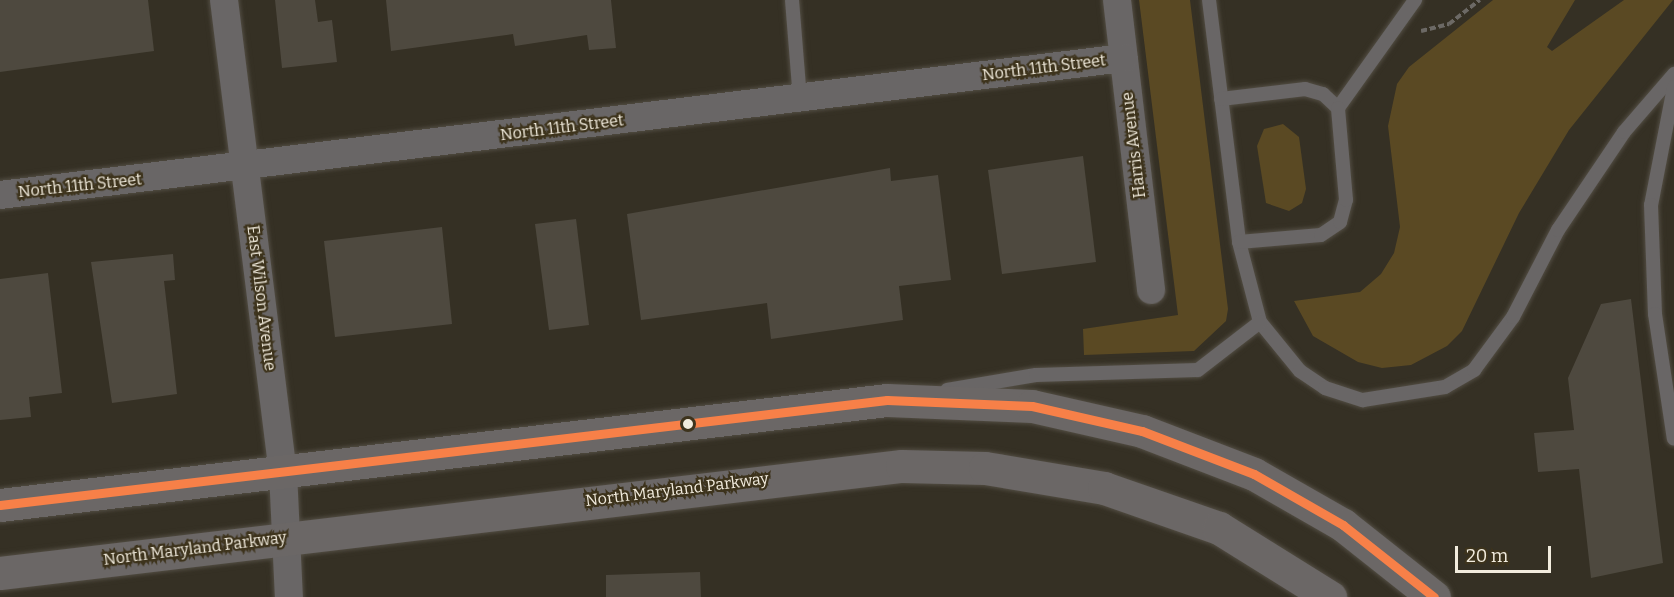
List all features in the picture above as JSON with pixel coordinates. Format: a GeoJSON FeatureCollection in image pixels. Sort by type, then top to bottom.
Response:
{"type":"FeatureCollection","features":[{"type":"Feature","properties":{"kind":"main road"},"geometry":{"type":"LineString","coordinates":[[0,505],[887,399],[1032,406],[1142,431],[1264,479],[1343,525],[1434,597]]}},
{"type":"Feature","properties":{"kind":"main road","name":"North Maryland Parkway"},"geometry":{"type":"LineString","coordinates":[[0,573],[781,477],[902,466],[985,468],[1104,488],[1219,528],[1330,597]]}},
{"type":"Feature","properties":{"kind":"street","name":"East Wilson Avenue"},"geometry":{"type":"LineString","coordinates":[[224,0],[283,471],[283,538],[289,597]]}},
{"type":"Feature","properties":{"kind":"street","name":"Harris Avenue"},"geometry":{"type":"LineString","coordinates":[[1117,0],[1151,290]]}},
{"type":"Feature","properties":{"kind":"street","name":"North 11th Street"},"geometry":{"type":"LineString","coordinates":[[0,195],[245,168],[1124,58]]}},
{"type":"Feature","properties":{"kind":"lane"},"geometry":{"type":"LineString","coordinates":[[792,0],[800,99]]}},
{"type":"Feature","properties":{"kind":"lane"},"geometry":{"type":"LineString","coordinates":[[1209,0],[1239,242],[1260,322],[1300,371],[1325,388],[1363,400],[1445,387],[1474,370],[1513,317],[1571,210],[1624,132],[1674,74]]}},
{"type":"Feature","properties":{"kind":"lane"},"geometry":{"type":"LineString","coordinates":[[1338,108],[1392,39],[1415,0]]}},
{"type":"Feature","properties":{"kind":"lane"},"geometry":{"type":"LineString","coordinates":[[1674,87],[1651,205],[1655,314],[1672,407],[1674,439]]}},
{"type":"Feature","properties":{"kind":"lane"},"geometry":{"type":"LineString","coordinates":[[1221,99],[1305,89],[1323,94],[1338,108],[1346,200],[1340,222],[1321,236],[1239,242]]}},
{"type":"Feature","properties":{"kind":"lane"},"geometry":{"type":"LineString","coordinates":[[887,399],[1036,375],[1198,370],[1260,322]]}},
{"type":"Feature","properties":{"kind":"path"},"geometry":{"type":"LineString","coordinates":[[1392,39],[1449,24],[1480,0]]}},
{"type":"Feature","properties":{"kind":"shaded area"},"geometry":{"type":"Polygon","coordinates":[[[1139,0],[1190,0],[1228,309],[1226,321],[1194,351],[1084,355],[1083,329],[1178,315],[1139,0]]]}},
{"type":"Feature","properties":{"kind":"shaded area"},"geometry":{"type":"Polygon","coordinates":[[[1493,0],[1575,0],[1547,47],[1552,51],[1624,0],[1673,0],[1569,130],[1519,213],[1462,331],[1447,346],[1411,365],[1382,368],[1358,362],[1313,336],[1294,301],[1360,292],[1381,274],[1394,253],[1400,227],[1388,126],[1397,84],[1409,67],[1493,0]]]}},
{"type":"Feature","properties":{"kind":"shaded area"},"geometry":{"type":"Polygon","coordinates":[[[1283,124],[1299,137],[1306,189],[1302,203],[1289,211],[1266,203],[1257,146],[1264,129],[1283,124]]]}},
{"type":"Feature","properties":{"kind":"building"},"geometry":{"type":"Polygon","coordinates":[[[0,0],[148,0],[154,51],[0,72],[0,0]]]}},
{"type":"Feature","properties":{"kind":"building"},"geometry":{"type":"Polygon","coordinates":[[[275,0],[315,0],[318,22],[332,20],[337,62],[282,68],[275,0]]]}},
{"type":"Feature","properties":{"kind":"building"},"geometry":{"type":"Polygon","coordinates":[[[386,0],[611,0],[616,48],[589,50],[587,35],[515,46],[513,34],[391,51],[386,0]]]}},
{"type":"Feature","properties":{"kind":"building"},"geometry":{"type":"Polygon","coordinates":[[[1083,156],[1096,262],[1002,274],[988,170],[1083,156]]]}},
{"type":"Feature","properties":{"kind":"building"},"geometry":{"type":"Polygon","coordinates":[[[890,168],[891,181],[938,175],[951,280],[899,286],[903,320],[771,339],[767,303],[641,320],[627,214],[890,168]]]}},
{"type":"Feature","properties":{"kind":"building"},"geometry":{"type":"Polygon","coordinates":[[[576,219],[589,325],[549,330],[535,224],[576,219]]]}},
{"type":"Feature","properties":{"kind":"building"},"geometry":{"type":"Polygon","coordinates":[[[442,227],[452,324],[335,337],[324,241],[442,227]]]}},
{"type":"Feature","properties":{"kind":"building"},"geometry":{"type":"Polygon","coordinates":[[[173,254],[175,280],[164,281],[177,394],[112,403],[91,262],[173,254]]]}},
{"type":"Feature","properties":{"kind":"building"},"geometry":{"type":"Polygon","coordinates":[[[48,273],[62,393],[29,397],[31,417],[0,420],[0,279],[48,273]]]}},
{"type":"Feature","properties":{"kind":"building"},"geometry":{"type":"Polygon","coordinates":[[[1631,299],[1663,563],[1591,578],[1579,469],[1538,472],[1534,433],[1574,430],[1568,378],[1601,304],[1631,299]]]}},
{"type":"Feature","properties":{"kind":"building"},"geometry":{"type":"Polygon","coordinates":[[[700,572],[701,597],[606,597],[606,575],[700,572]]]}},
{"type":"Feature","properties":{"kind":"transit line"},"geometry":{"type":"LineString","coordinates":[[0,505],[887,400],[1032,406],[1142,431],[1254,474],[1343,525],[1434,597]]}}]}
